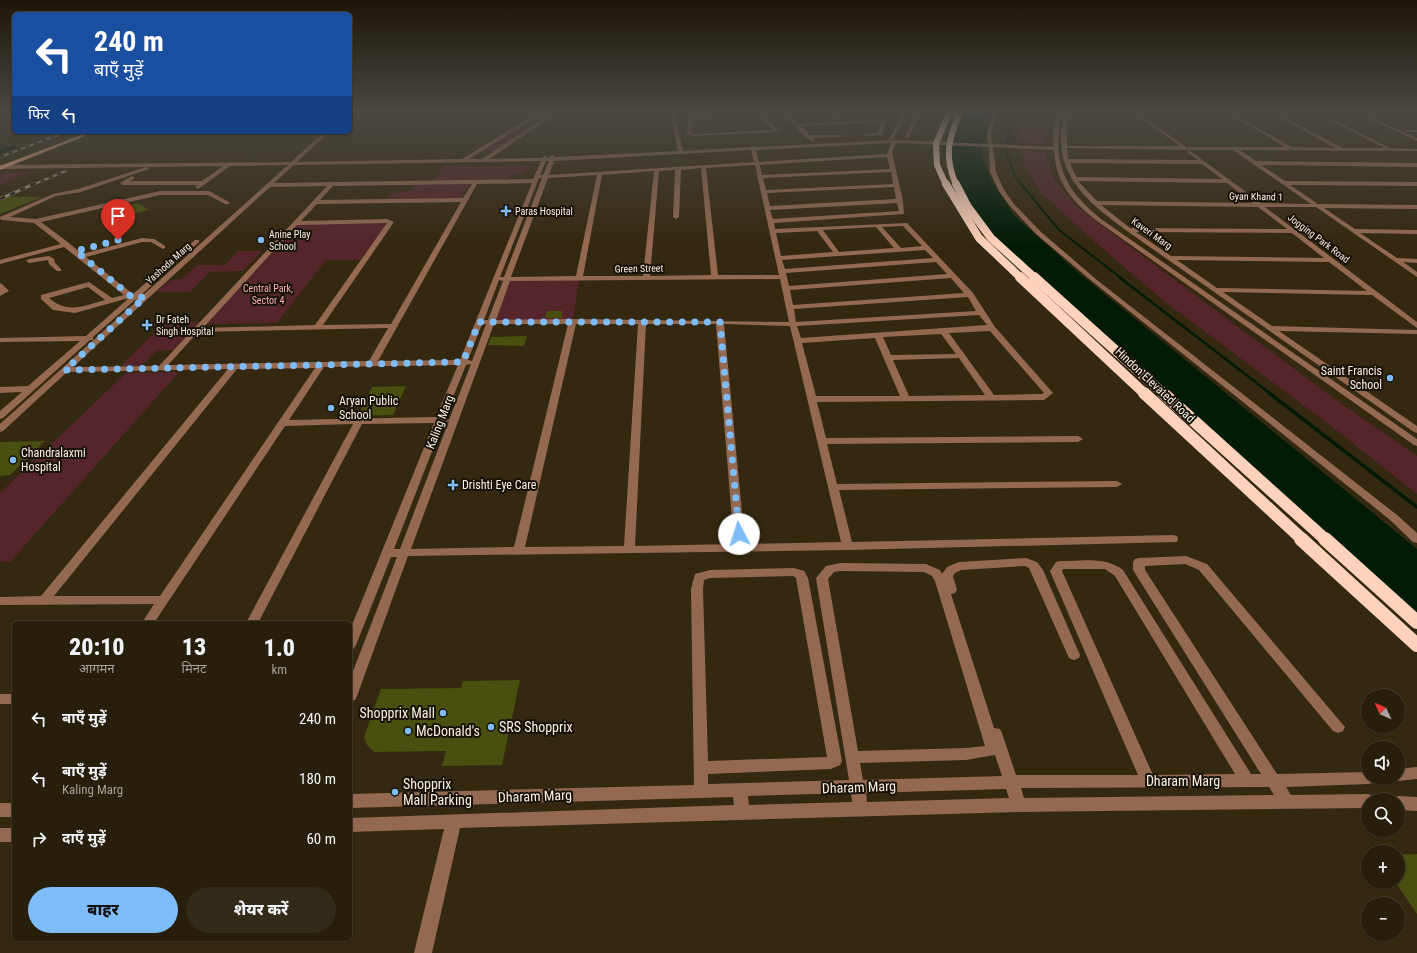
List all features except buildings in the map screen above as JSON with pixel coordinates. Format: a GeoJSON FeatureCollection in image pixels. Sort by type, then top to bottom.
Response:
{"type":"FeatureCollection","features":[{"type":"Feature","properties":{"kind":"highway","name":"Hindon Elevated Road"},"geometry":{"type":"LineString","coordinates":[[937,156],[937,165],[948,190],[979,238],[1174,421],[1417,645]]}},
{"type":"Feature","properties":{"kind":"highway","name":"Hindon Elevated Road"},"geometry":{"type":"LineString","coordinates":[[949,156],[949,165],[957,190],[970,211],[991,238],[1417,622]]}},
{"type":"Feature","properties":{"kind":"main road"},"geometry":{"type":"LineString","coordinates":[[0,166],[24,156]]}},
{"type":"Feature","properties":{"kind":"main road"},"geometry":{"type":"LineString","coordinates":[[10,164],[30,156]]}},
{"type":"Feature","properties":{"kind":"street"},"geometry":{"type":"LineString","coordinates":[[290,162],[296,156]]}},
{"type":"Feature","properties":{"kind":"street"},"geometry":{"type":"LineString","coordinates":[[0,166],[229,164],[290,162],[297,156]]}},
{"type":"Feature","properties":{"kind":"street"},"geometry":{"type":"LineString","coordinates":[[465,160],[471,156]]}},
{"type":"Feature","properties":{"kind":"street"},"geometry":{"type":"LineString","coordinates":[[486,160],[491,156]]}},
{"type":"Feature","properties":{"kind":"street"},"geometry":{"type":"LineString","coordinates":[[0,166],[10,164],[486,160],[573,156]]}},
{"type":"Feature","properties":{"kind":"street"},"geometry":{"type":"LineString","coordinates":[[754,156],[847,546]]}},
{"type":"Feature","properties":{"kind":"street"},"geometry":{"type":"LineString","coordinates":[[261,185],[476,181],[865,156]]}},
{"type":"Feature","properties":{"kind":"street"},"geometry":{"type":"LineString","coordinates":[[770,221],[900,214],[903,212],[890,156]]}},
{"type":"Feature","properties":{"kind":"street"},"geometry":{"type":"LineString","coordinates":[[991,156],[994,176],[1008,200],[1049,241],[1095,281],[1393,516],[1417,538]]}},
{"type":"Feature","properties":{"kind":"street","name":"Kaveri Marg"},"geometry":{"type":"LineString","coordinates":[[1056,156],[1062,178],[1072,195],[1083,207],[1254,328],[1267,332]]}},
{"type":"Feature","properties":{"kind":"street","name":"Kaveri Marg"},"geometry":{"type":"LineString","coordinates":[[1066,156],[1066,161],[1075,179],[1095,203],[1129,230],[1215,290],[1267,332],[1417,443]]}},
{"type":"Feature","properties":{"kind":"street","name":"Jogging Park Road"},"geometry":{"type":"LineString","coordinates":[[1195,156],[1417,326]]}},
{"type":"Feature","properties":{"kind":"street"},"geometry":{"type":"LineString","coordinates":[[1246,156],[1417,275]]}},
{"type":"Feature","properties":{"kind":"street","name":"Kaling Marg"},"geometry":{"type":"LineString","coordinates":[[352,640],[496,280],[548,158]]}},
{"type":"Feature","properties":{"kind":"street"},"geometry":{"type":"LineString","coordinates":[[1066,161],[1202,162]]}},
{"type":"Feature","properties":{"kind":"street","name":"Yashoda Marg"},"geometry":{"type":"LineString","coordinates":[[1,427],[269,184],[290,162]]}},
{"type":"Feature","properties":{"kind":"street","name":"Yashoda Marg"},"geometry":{"type":"LineString","coordinates":[[0,416],[88,338],[131,296],[290,162]]}},
{"type":"Feature","properties":{"kind":"street"},"geometry":{"type":"LineString","coordinates":[[1255,163],[1417,166]]}},
{"type":"Feature","properties":{"kind":"street"},"geometry":{"type":"LineString","coordinates":[[194,190],[229,164]]}},
{"type":"Feature","properties":{"kind":"street"},"geometry":{"type":"LineString","coordinates":[[1,218],[55,195],[79,191],[156,165]]}},
{"type":"Feature","properties":{"kind":"street"},"geometry":{"type":"LineString","coordinates":[[163,165],[158,169],[123,183],[203,183]]}},
{"type":"Feature","properties":{"kind":"street"},"geometry":{"type":"LineString","coordinates":[[703,166],[715,278]]}},
{"type":"Feature","properties":{"kind":"street"},"geometry":{"type":"LineString","coordinates":[[676,217],[678,168]]}},
{"type":"Feature","properties":{"kind":"street"},"geometry":{"type":"LineString","coordinates":[[646,278],[657,169]]}},
{"type":"Feature","properties":{"kind":"street"},"geometry":{"type":"LineString","coordinates":[[760,176],[893,170]]}},
{"type":"Feature","properties":{"kind":"street"},"geometry":{"type":"LineString","coordinates":[[579,279],[600,173]]}},
{"type":"Feature","properties":{"kind":"street","name":"Kaling Marg"},"geometry":{"type":"LineString","coordinates":[[352,689],[507,280],[539,178]]}},
{"type":"Feature","properties":{"kind":"street"},"geometry":{"type":"LineString","coordinates":[[1075,179],[1228,181]]}},
{"type":"Feature","properties":{"kind":"street"},"geometry":{"type":"LineString","coordinates":[[372,364],[476,181]]}},
{"type":"Feature","properties":{"kind":"street"},"geometry":{"type":"LineString","coordinates":[[1283,183],[1417,184]]}},
{"type":"Feature","properties":{"kind":"street"},"geometry":{"type":"LineString","coordinates":[[161,368],[332,184]]}},
{"type":"Feature","properties":{"kind":"street"},"geometry":{"type":"LineString","coordinates":[[763,192],[896,185]]}},
{"type":"Feature","properties":{"kind":"street"},"geometry":{"type":"LineString","coordinates":[[1,218],[36,221],[160,193],[209,193],[227,203]]}},
{"type":"Feature","properties":{"kind":"street"},"geometry":{"type":"LineString","coordinates":[[315,202],[466,200]]}},
{"type":"Feature","properties":{"kind":"street"},"geometry":{"type":"LineString","coordinates":[[767,208],[900,201]]}},
{"type":"Feature","properties":{"kind":"street","name":"Gyan Khand 1"},"geometry":{"type":"LineString","coordinates":[[1095,203],[1417,207]]}},
{"type":"Feature","properties":{"kind":"street"},"geometry":{"type":"LineString","coordinates":[[36,221],[131,296]]}},
{"type":"Feature","properties":{"kind":"street"},"geometry":{"type":"LineString","coordinates":[[296,222],[391,222],[318,327]]}},
{"type":"Feature","properties":{"kind":"street"},"geometry":{"type":"LineString","coordinates":[[772,231],[905,224],[970,295],[981,313],[991,324],[991,327],[1049,393],[1044,396],[812,399]]}},
{"type":"Feature","properties":{"kind":"street"},"geometry":{"type":"LineString","coordinates":[[877,225],[899,250]]}},
{"type":"Feature","properties":{"kind":"street"},"geometry":{"type":"LineString","coordinates":[[818,228],[837,254]]}},
{"type":"Feature","properties":{"kind":"street"},"geometry":{"type":"LineString","coordinates":[[1129,230],[1292,231]]}},
{"type":"Feature","properties":{"kind":"street"},"geometry":{"type":"LineString","coordinates":[[1353,231],[1417,232]]}},
{"type":"Feature","properties":{"kind":"street"},"geometry":{"type":"LineString","coordinates":[[79,254],[118,240]]}},
{"type":"Feature","properties":{"kind":"street"},"geometry":{"type":"LineString","coordinates":[[79,254],[142,240],[152,240],[163,247]]}},
{"type":"Feature","properties":{"kind":"street"},"geometry":{"type":"LineString","coordinates":[[0,262],[67,244]]}},
{"type":"Feature","properties":{"kind":"street"},"geometry":{"type":"LineString","coordinates":[[779,258],[927,248]]}},
{"type":"Feature","properties":{"kind":"street"},"geometry":{"type":"LineString","coordinates":[[0,269],[49,258],[52,260],[50,263],[59,270]]}},
{"type":"Feature","properties":{"kind":"street"},"geometry":{"type":"LineString","coordinates":[[1170,258],[1330,260]]}},
{"type":"Feature","properties":{"kind":"street","name":"Green Street"},"geometry":{"type":"LineString","coordinates":[[496,280],[715,278],[782,274],[938,260]]}},
{"type":"Feature","properties":{"kind":"street"},"geometry":{"type":"LineString","coordinates":[[1396,260],[1417,261]]}},
{"type":"Feature","properties":{"kind":"street"},"geometry":{"type":"LineString","coordinates":[[786,288],[953,276]]}},
{"type":"Feature","properties":{"kind":"street"},"geometry":{"type":"LineString","coordinates":[[111,300],[89,284],[44,297],[56,308],[63,308],[72,312],[111,300],[131,296],[145,297]]}},
{"type":"Feature","properties":{"kind":"street"},"geometry":{"type":"LineString","coordinates":[[0,285],[5,291],[0,294]]}},
{"type":"Feature","properties":{"kind":"street"},"geometry":{"type":"LineString","coordinates":[[1215,290],[1374,293]]}},
{"type":"Feature","properties":{"kind":"street"},"geometry":{"type":"LineString","coordinates":[[790,307],[970,295]]}},
{"type":"Feature","properties":{"kind":"street"},"geometry":{"type":"LineString","coordinates":[[479,322],[573,321],[793,324],[981,313]]}},
{"type":"Feature","properties":{"kind":"street"},"geometry":{"type":"LineString","coordinates":[[518,552],[573,321]]}},
{"type":"Feature","properties":{"kind":"street"},"geometry":{"type":"LineString","coordinates":[[629,550],[642,322]]}},
{"type":"Feature","properties":{"kind":"street"},"geometry":{"type":"LineString","coordinates":[[720,322],[740,548]]}},
{"type":"Feature","properties":{"kind":"street"},"geometry":{"type":"LineString","coordinates":[[196,330],[393,326]]}},
{"type":"Feature","properties":{"kind":"street"},"geometry":{"type":"LineString","coordinates":[[798,341],[987,329],[991,327]]}},
{"type":"Feature","properties":{"kind":"street"},"geometry":{"type":"LineString","coordinates":[[944,332],[991,397]]}},
{"type":"Feature","properties":{"kind":"street"},"geometry":{"type":"LineString","coordinates":[[1267,332],[1417,332]]}},
{"type":"Feature","properties":{"kind":"street"},"geometry":{"type":"LineString","coordinates":[[1267,332],[1280,335],[1417,338]]}},
{"type":"Feature","properties":{"kind":"street"},"geometry":{"type":"LineString","coordinates":[[878,335],[905,398]]}},
{"type":"Feature","properties":{"kind":"street"},"geometry":{"type":"LineString","coordinates":[[1280,335],[1417,430]]}},
{"type":"Feature","properties":{"kind":"street"},"geometry":{"type":"LineString","coordinates":[[0,340],[101,337]]}},
{"type":"Feature","properties":{"kind":"street"},"geometry":{"type":"LineString","coordinates":[[888,358],[961,356]]}},
{"type":"Feature","properties":{"kind":"street"},"geometry":{"type":"LineString","coordinates":[[65,370],[476,362]]}},
{"type":"Feature","properties":{"kind":"street"},"geometry":{"type":"LineString","coordinates":[[149,621],[321,365]]}},
{"type":"Feature","properties":{"kind":"street"},"geometry":{"type":"LineString","coordinates":[[44,600],[234,367]]}},
{"type":"Feature","properties":{"kind":"street"},"geometry":{"type":"LineString","coordinates":[[0,390],[30,389]]}},
{"type":"Feature","properties":{"kind":"street"},"geometry":{"type":"LineString","coordinates":[[283,423],[454,420]]}},
{"type":"Feature","properties":{"kind":"street"},"geometry":{"type":"LineString","coordinates":[[253,621],[359,421]]}},
{"type":"Feature","properties":{"kind":"street"},"geometry":{"type":"LineString","coordinates":[[822,441],[1078,439]]}},
{"type":"Feature","properties":{"kind":"street"},"geometry":{"type":"LineString","coordinates":[[833,487],[1117,484]]}},
{"type":"Feature","properties":{"kind":"street"},"geometry":{"type":"LineString","coordinates":[[387,553],[518,552],[1173,539]]}},
{"type":"Feature","properties":{"kind":"street"},"geometry":{"type":"LineString","coordinates":[[1287,802],[1139,570],[1138,562],[1186,560],[1203,567],[1338,727]]}},
{"type":"Feature","properties":{"kind":"street"},"geometry":{"type":"LineString","coordinates":[[1019,805],[947,576],[951,570],[959,566],[1026,562],[1033,565],[1037,570],[1074,655]]}},
{"type":"Feature","properties":{"kind":"street"},"geometry":{"type":"LineString","coordinates":[[1149,782],[1056,571],[1060,565],[1106,565],[1119,572],[1247,781]]}},
{"type":"Feature","properties":{"kind":"street"},"geometry":{"type":"LineString","coordinates":[[852,757],[966,754],[990,752],[993,748],[941,581],[936,573],[926,568],[840,567],[830,569],[822,578],[857,787],[861,810]]}},
{"type":"Feature","properties":{"kind":"street"},"geometry":{"type":"LineString","coordinates":[[701,768],[831,764],[836,761],[802,578],[800,574],[794,572],[710,574],[700,577],[697,589],[701,791]]}},
{"type":"Feature","properties":{"kind":"street"},"geometry":{"type":"LineString","coordinates":[[0,601],[162,600]]}},
{"type":"Feature","properties":{"kind":"street"},"geometry":{"type":"LineString","coordinates":[[0,699],[12,699]]}},
{"type":"Feature","properties":{"kind":"street"},"geometry":{"type":"LineString","coordinates":[[1405,774],[1417,773]]}},
{"type":"Feature","properties":{"kind":"street","name":"Dharam Marg"},"geometry":{"type":"LineString","coordinates":[[352,801],[1011,782],[1273,781],[1361,778]]}},
{"type":"Feature","properties":{"kind":"street"},"geometry":{"type":"LineString","coordinates":[[739,790],[743,812]]}},
{"type":"Feature","properties":{"kind":"street","name":"Dharam Marg"},"geometry":{"type":"LineString","coordinates":[[352,825],[743,812],[1019,805],[1361,802]]}},
{"type":"Feature","properties":{"kind":"street"},"geometry":{"type":"LineString","coordinates":[[1405,803],[1417,804]]}},
{"type":"Feature","properties":{"kind":"street"},"geometry":{"type":"LineString","coordinates":[[0,810],[12,810]]}},
{"type":"Feature","properties":{"kind":"street"},"geometry":{"type":"LineString","coordinates":[[423,953],[454,822]]}},
{"type":"Feature","properties":{"kind":"street"},"geometry":{"type":"LineString","coordinates":[[0,835],[12,835]]}},
{"type":"Feature","properties":{"kind":"green space"},"geometry":{"type":"Polygon","coordinates":[[[1021,156],[1047,156],[1054,179],[1077,207],[1332,397],[1417,456],[1417,494],[1335,429],[1164,301],[1041,193],[1027,170],[1021,156]]]}},
{"type":"Feature","properties":{"kind":"green space"},"geometry":{"type":"Polygon","coordinates":[[[471,165],[471,167],[530,166],[525,174],[512,175],[510,179],[434,181],[444,166],[471,165]]]}},
{"type":"Feature","properties":{"kind":"green space"},"geometry":{"type":"Polygon","coordinates":[[[31,172],[0,185],[0,173],[31,172]]]}},
{"type":"Feature","properties":{"kind":"green space"},"geometry":{"type":"Polygon","coordinates":[[[469,184],[459,200],[385,201],[391,193],[411,191],[415,185],[469,184]]]}},
{"type":"Feature","properties":{"kind":"green space","name":"Central Park, Sector 4"},"geometry":{"type":"Polygon","coordinates":[[[388,223],[360,260],[326,260],[277,323],[207,324],[297,224],[388,223]]]}},
{"type":"Feature","properties":{"kind":"green space"},"geometry":{"type":"Polygon","coordinates":[[[238,251],[262,251],[243,271],[210,272],[190,292],[157,292],[171,280],[182,279],[197,265],[225,265],[238,251]]]}},
{"type":"Feature","properties":{"kind":"green space"},"geometry":{"type":"Polygon","coordinates":[[[507,279],[579,279],[573,321],[491,322],[507,279]]]}},
{"type":"Feature","properties":{"kind":"green space"},"geometry":{"type":"Polygon","coordinates":[[[200,322],[174,350],[156,351],[141,366],[121,366],[164,323],[200,322]]]}},
{"type":"Feature","properties":{"kind":"green space"},"geometry":{"type":"Polygon","coordinates":[[[179,372],[10,562],[0,562],[0,493],[126,373],[179,372]]]}},
{"type":"Feature","properties":{"kind":"shaded area"},"geometry":{"type":"Polygon","coordinates":[[[944,156],[983,156],[993,183],[1014,215],[1074,269],[1417,549],[1417,626],[1080,322],[1002,255],[956,193],[944,156]]]}},
{"type":"Feature","properties":{"kind":"waterway"},"geometry":{"type":"LineString","coordinates":[[1008,156],[1016,178],[1022,185]]}},
{"type":"Feature","properties":{"kind":"waterway"},"geometry":{"type":"LineString","coordinates":[[1021,184],[1059,230],[1121,278]]}},
{"type":"Feature","properties":{"kind":"waterway"},"geometry":{"type":"LineString","coordinates":[[1119,277],[1271,394]]}},
{"type":"Feature","properties":{"kind":"waterway"},"geometry":{"type":"LineString","coordinates":[[1269,393],[1417,507]]}},
{"type":"Feature","properties":{"kind":"railway"},"geometry":{"type":"LineString","coordinates":[[32,185],[66,171]]}},
{"type":"Feature","properties":{"kind":"railway"},"geometry":{"type":"LineString","coordinates":[[0,199],[34,184]]}},
{"type":"Feature","properties":{"kind":"place","name":"Paras Hospital"},"geometry":{"type":"Point","coordinates":[506,211]}},
{"type":"Feature","properties":{"kind":"place","name":"Anine Play School"},"geometry":{"type":"Point","coordinates":[261,240]}},
{"type":"Feature","properties":{"kind":"place","name":"Dr Fateh Singh Hospital"},"geometry":{"type":"Point","coordinates":[147,325]}},
{"type":"Feature","properties":{"kind":"place","name":"Saint Francis School"},"geometry":{"type":"Point","coordinates":[1390,378]}},
{"type":"Feature","properties":{"kind":"place","name":"Aryan Public School"},"geometry":{"type":"Point","coordinates":[331,408]}},
{"type":"Feature","properties":{"kind":"place","name":"Chandralaxmi Hospital"},"geometry":{"type":"Point","coordinates":[13,460]}},
{"type":"Feature","properties":{"kind":"place","name":"Drishti Eye Care"},"geometry":{"type":"Point","coordinates":[453,485]}},
{"type":"Feature","properties":{"kind":"place","name":"Shopprix Mall"},"geometry":{"type":"Point","coordinates":[443,713]}},
{"type":"Feature","properties":{"kind":"place","name":"SRS Shopprix"},"geometry":{"type":"Point","coordinates":[491,727]}},
{"type":"Feature","properties":{"kind":"place","name":"McDonald's"},"geometry":{"type":"Point","coordinates":[408,731]}},
{"type":"Feature","properties":{"kind":"place","name":"Shopprix Mall Parking"},"geometry":{"type":"Point","coordinates":[395,792]}},
{"type":"Feature","properties":{"kind":"route"},"geometry":{"type":"LineString","coordinates":[[118,240],[76,251],[133,298],[145,297],[65,370],[463,362],[479,322],[720,322],[739,534]]}}]}
